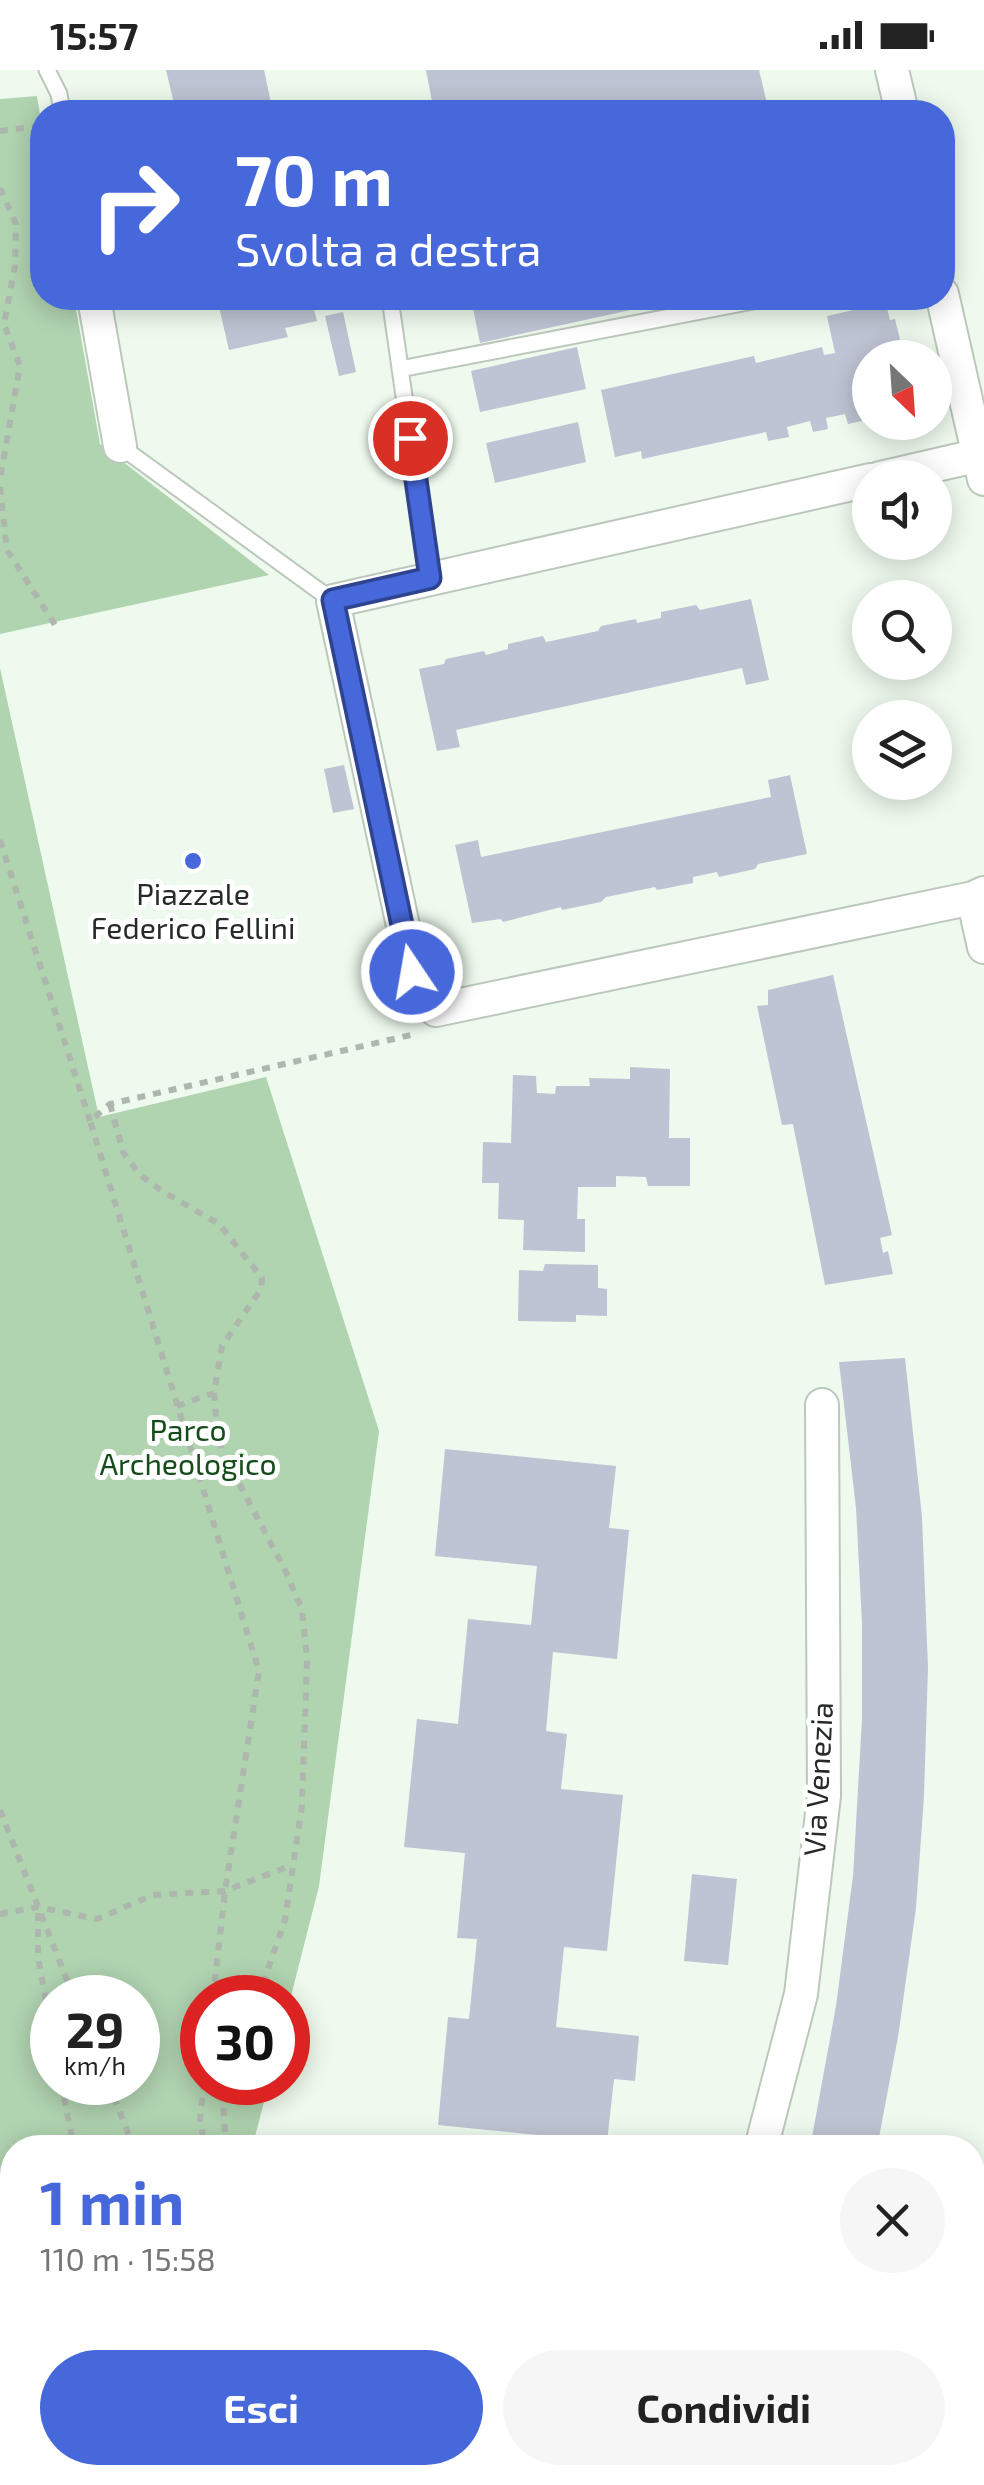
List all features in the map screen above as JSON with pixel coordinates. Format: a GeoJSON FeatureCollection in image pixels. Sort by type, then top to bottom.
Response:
{"type":"FeatureCollection","features":[{"type":"Feature","properties":{"kind":"street"},"geometry":{"type":"LineString","coordinates":[[892,70],[899,100]]}},
{"type":"Feature","properties":{"kind":"street"},"geometry":{"type":"LineString","coordinates":[[96,310],[120,446]]}},
{"type":"Feature","properties":{"kind":"street"},"geometry":{"type":"LineString","coordinates":[[946,310],[982,463],[952,467]]}},
{"type":"Feature","properties":{"kind":"street"},"geometry":{"type":"LineString","coordinates":[[852,484],[333,600],[412,972],[436,1010],[979,896],[984,947]]}},
{"type":"Feature","properties":{"kind":"street","name":"Via Venezia"},"geometry":{"type":"LineString","coordinates":[[764,2135],[801,1994],[824,1796],[822,1405]]}},
{"type":"Feature","properties":{"kind":"lane"},"geometry":{"type":"LineString","coordinates":[[48,70],[60,100]]}},
{"type":"Feature","properties":{"kind":"lane"},"geometry":{"type":"LineString","coordinates":[[392,310],[430,578]]}},
{"type":"Feature","properties":{"kind":"lane"},"geometry":{"type":"LineString","coordinates":[[400,369],[706,310]]}},
{"type":"Feature","properties":{"kind":"lane"},"geometry":{"type":"LineString","coordinates":[[120,446],[333,600]]}},
{"type":"Feature","properties":{"kind":"path"},"geometry":{"type":"LineString","coordinates":[[0,131],[30,127]]}},
{"type":"Feature","properties":{"kind":"path"},"geometry":{"type":"LineString","coordinates":[[0,188],[16,224],[15,266],[4,324],[20,366],[0,479]]}},
{"type":"Feature","properties":{"kind":"path"},"geometry":{"type":"LineString","coordinates":[[0,487],[7,550],[59,631]]}},
{"type":"Feature","properties":{"kind":"path"},"geometry":{"type":"LineString","coordinates":[[0,840],[259,1670],[216,1975]]}},
{"type":"Feature","properties":{"kind":"path"},"geometry":{"type":"LineString","coordinates":[[90,1121],[110,1104],[411,1035],[436,1010]]}},
{"type":"Feature","properties":{"kind":"path"},"geometry":{"type":"LineString","coordinates":[[110,1104],[123,1152],[139,1174],[219,1224],[262,1278],[261,1290],[222,1346],[214,1393],[222,1451],[302,1609],[308,1659],[302,1805],[285,1920],[266,1975]]}},
{"type":"Feature","properties":{"kind":"path"},"geometry":{"type":"LineString","coordinates":[[177,1406],[214,1393]]}},
{"type":"Feature","properties":{"kind":"path"},"geometry":{"type":"LineString","coordinates":[[0,1810],[65,1975]]}},
{"type":"Feature","properties":{"kind":"path"},"geometry":{"type":"LineString","coordinates":[[0,1914],[38,1906],[96,1918],[153,1895],[225,1891],[293,1864]]}},
{"type":"Feature","properties":{"kind":"path"},"geometry":{"type":"LineString","coordinates":[[38,1906],[41,1975]]}},
{"type":"Feature","properties":{"kind":"path"},"geometry":{"type":"LineString","coordinates":[[66,2105],[72,2135]]}},
{"type":"Feature","properties":{"kind":"path"},"geometry":{"type":"LineString","coordinates":[[117,2105],[129,2135]]}},
{"type":"Feature","properties":{"kind":"path"},"geometry":{"type":"LineString","coordinates":[[202,2105],[203,2135]]}},
{"type":"Feature","properties":{"kind":"path"},"geometry":{"type":"LineString","coordinates":[[224,2105],[225,2135]]}},
{"type":"Feature","properties":{"kind":"green space"},"geometry":{"type":"Polygon","coordinates":[[[37,96],[38,100],[30,100],[30,310],[76,310],[100,444],[269,575],[0,634],[0,99],[37,96]]]}},
{"type":"Feature","properties":{"kind":"green space","name":"Parco Archeologico"},"geometry":{"type":"Polygon","coordinates":[[[0,668],[99,1117],[266,1077],[379,1431],[319,1886],[296,1975],[180,1975],[180,2105],[263,2105],[255,2135],[0,2135],[0,668]]]}},
{"type":"Feature","properties":{"kind":"building"},"geometry":{"type":"Polygon","coordinates":[[[166,70],[264,70],[270,100],[173,100],[166,70]]]}},
{"type":"Feature","properties":{"kind":"building"},"geometry":{"type":"Polygon","coordinates":[[[426,70],[759,70],[766,100],[432,100],[426,70]]]}},
{"type":"Feature","properties":{"kind":"building"},"geometry":{"type":"Polygon","coordinates":[[[220,310],[314,310],[317,321],[285,328],[288,337],[229,350],[220,310]]]}},
{"type":"Feature","properties":{"kind":"building"},"geometry":{"type":"Polygon","coordinates":[[[473,310],[631,310],[480,343],[473,310]]]}},
{"type":"Feature","properties":{"kind":"building"},"geometry":{"type":"Polygon","coordinates":[[[854,310],[888,310],[890,320],[895,319],[900,340],[852,340],[852,423],[848,424],[845,414],[826,418],[828,429],[813,432],[810,421],[787,427],[789,437],[768,441],[766,432],[642,459],[641,451],[615,457],[601,390],[754,356],[756,363],[822,347],[824,355],[835,353],[827,316],[854,310]]]}},
{"type":"Feature","properties":{"kind":"building"},"geometry":{"type":"Polygon","coordinates":[[[343,312],[356,372],[339,376],[325,316],[343,312]]]}},
{"type":"Feature","properties":{"kind":"building"},"geometry":{"type":"Polygon","coordinates":[[[577,347],[586,389],[480,412],[471,371],[577,347]]]}},
{"type":"Feature","properties":{"kind":"building"},"geometry":{"type":"Polygon","coordinates":[[[578,422],[586,462],[495,483],[486,443],[578,422]]]}},
{"type":"Feature","properties":{"kind":"building"},"geometry":{"type":"Polygon","coordinates":[[[751,599],[769,680],[746,685],[742,668],[456,730],[460,747],[437,751],[419,669],[484,651],[486,655],[508,649],[508,644],[543,636],[546,642],[598,631],[601,626],[661,618],[661,612],[696,605],[700,610],[751,599]]]}},
{"type":"Feature","properties":{"kind":"building"},"geometry":{"type":"Polygon","coordinates":[[[344,765],[354,809],[333,813],[324,769],[344,765]]]}},
{"type":"Feature","properties":{"kind":"building"},"geometry":{"type":"Polygon","coordinates":[[[790,775],[807,854],[719,877],[717,872],[693,877],[693,883],[606,897],[601,902],[562,910],[561,907],[503,922],[501,919],[472,923],[455,845],[478,840],[481,857],[771,797],[768,780],[790,775]]]}},
{"type":"Feature","properties":{"kind":"building"},"geometry":{"type":"Polygon","coordinates":[[[833,975],[892,1235],[880,1238],[883,1253],[888,1251],[893,1274],[825,1285],[793,1124],[782,1125],[757,1006],[768,1005],[768,990],[833,975]]]}},
{"type":"Feature","properties":{"kind":"building"},"geometry":{"type":"Polygon","coordinates":[[[630,1067],[670,1069],[669,1138],[690,1138],[690,1186],[648,1186],[646,1177],[616,1176],[616,1187],[578,1187],[577,1219],[585,1219],[585,1252],[523,1250],[524,1220],[498,1219],[499,1183],[482,1183],[483,1142],[511,1143],[513,1075],[536,1076],[537,1093],[555,1094],[556,1086],[590,1086],[589,1078],[630,1079],[630,1067]]]}},
{"type":"Feature","properties":{"kind":"building"},"geometry":{"type":"Polygon","coordinates":[[[545,1264],[598,1265],[598,1288],[607,1289],[607,1316],[576,1315],[576,1322],[518,1321],[519,1270],[543,1271],[545,1264]]]}},
{"type":"Feature","properties":{"kind":"building"},"geometry":{"type":"Polygon","coordinates":[[[905,1358],[922,1517],[928,1667],[924,1796],[916,1908],[879,2135],[812,2135],[836,2006],[853,1876],[862,1719],[856,1508],[839,1362],[905,1358]]]}},
{"type":"Feature","properties":{"kind":"building"},"geometry":{"type":"Polygon","coordinates":[[[445,1449],[616,1466],[609,1528],[629,1530],[617,1659],[553,1652],[546,1731],[567,1734],[561,1789],[623,1795],[607,1951],[564,1947],[556,2027],[639,2036],[635,2081],[614,2079],[608,2135],[537,2135],[438,2125],[448,2017],[469,2019],[477,1939],[457,1938],[465,1853],[404,1847],[417,1719],[458,1724],[468,1619],[531,1625],[537,1566],[435,1556],[445,1449]]]}},
{"type":"Feature","properties":{"kind":"building"},"geometry":{"type":"Polygon","coordinates":[[[692,1874],[737,1879],[728,1965],[684,1961],[692,1874]]]}},
{"type":"Feature","properties":{"kind":"place","name":"Piazzale Federico Fellini"},"geometry":{"type":"Point","coordinates":[193,861]}},
{"type":"Feature","properties":{"kind":"route"},"geometry":{"type":"LineString","coordinates":[[410,438],[430,578],[333,600],[412,972]]}}]}
